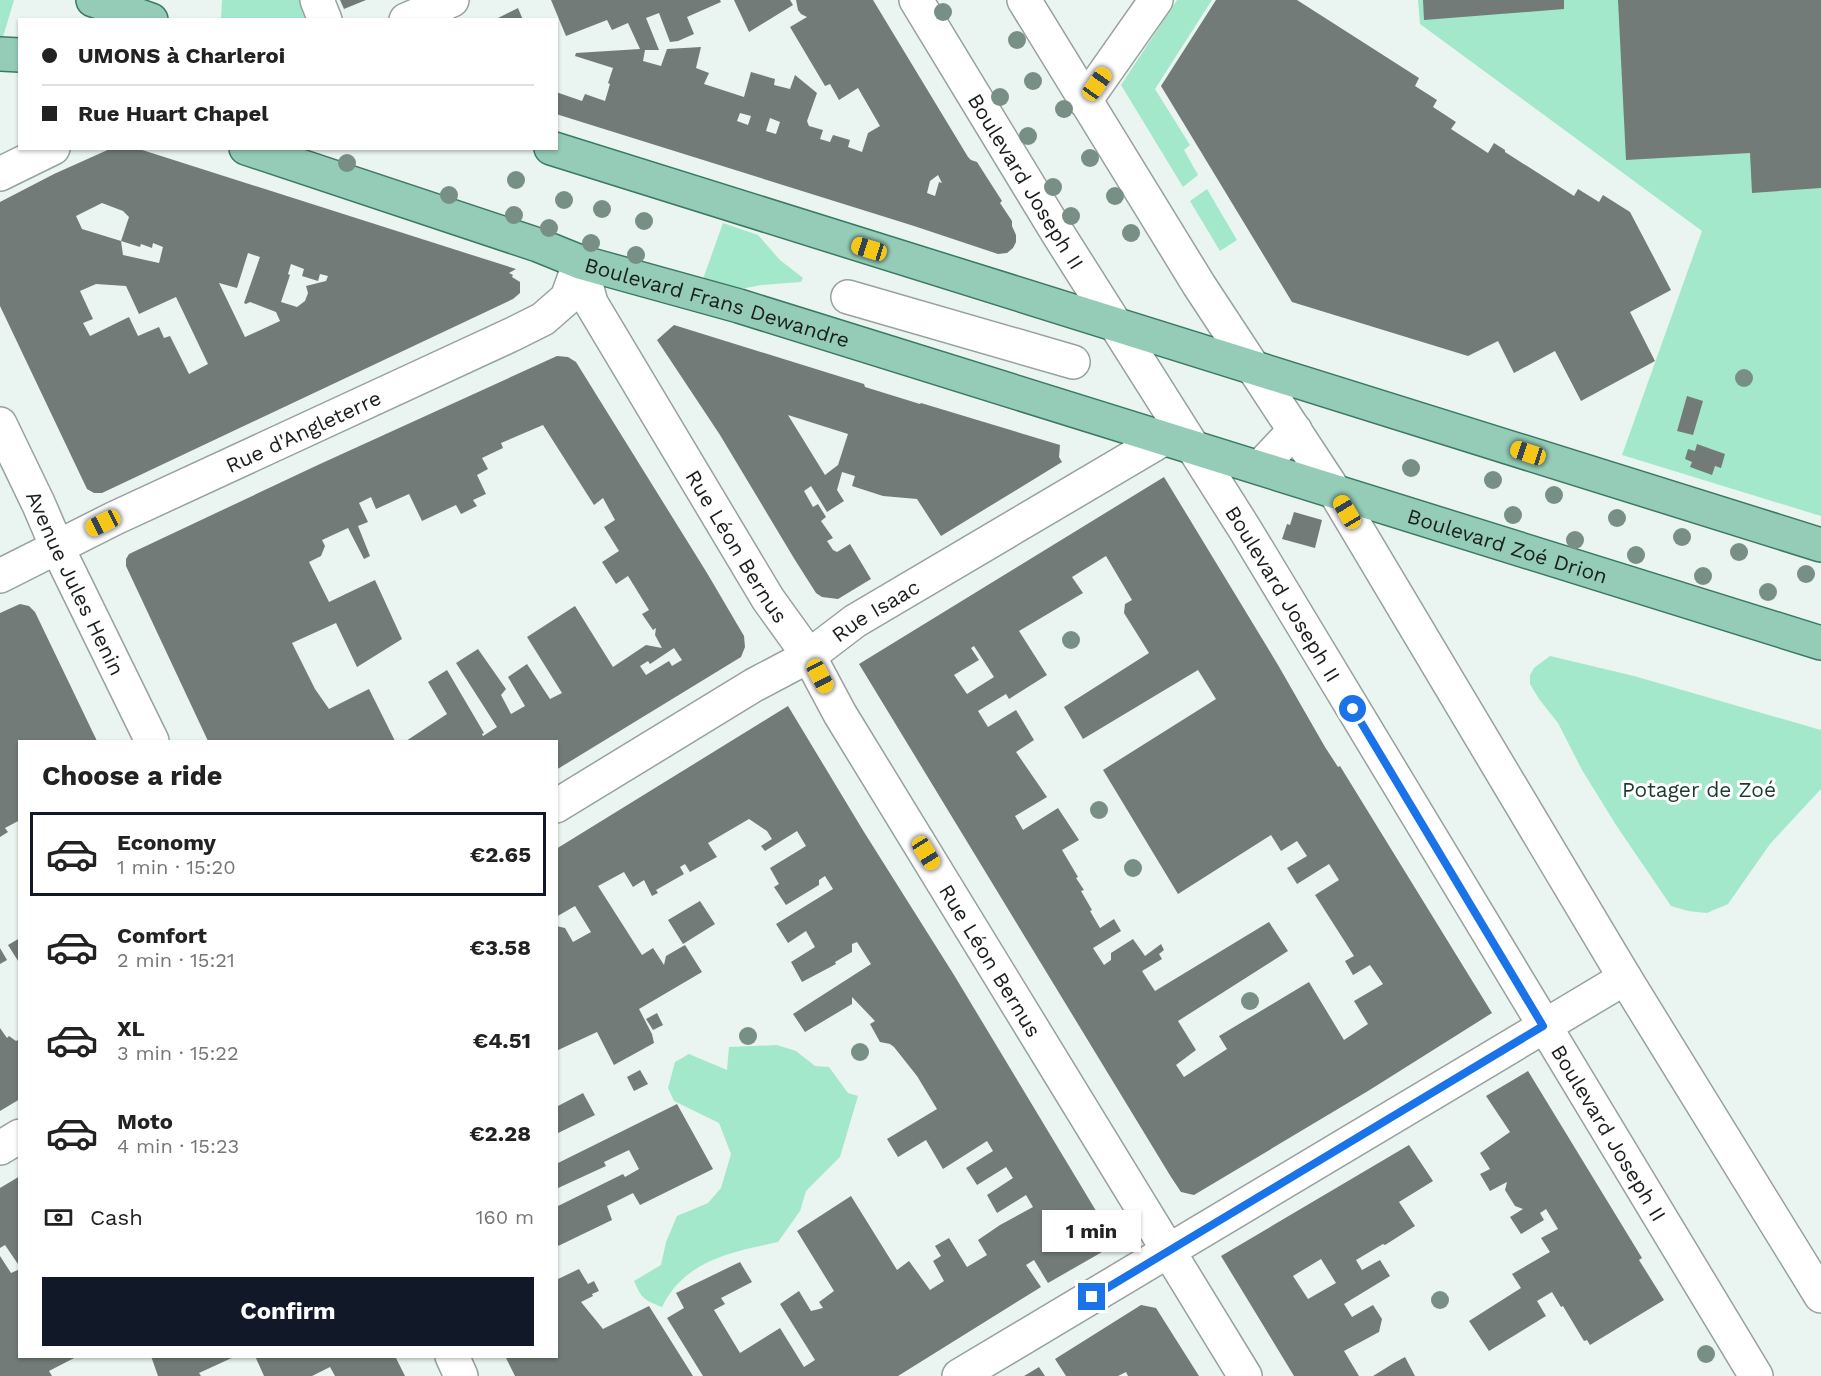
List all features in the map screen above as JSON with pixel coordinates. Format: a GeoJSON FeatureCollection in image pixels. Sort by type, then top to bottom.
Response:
{"type":"FeatureCollection","features":[{"type":"Feature","properties":{"kind":"main road"},"geometry":{"type":"LineString","coordinates":[[93,0],[145,18]]}},
{"type":"Feature","properties":{"kind":"main road"},"geometry":{"type":"LineString","coordinates":[[0,54],[18,55]]}},
{"type":"Feature","properties":{"kind":"main road","name":"Boulevard Frans Dewandre"},"geometry":{"type":"LineString","coordinates":[[258,150],[538,245],[580,262],[739,306],[1179,442]]}},
{"type":"Feature","properties":{"kind":"main road"},"geometry":{"type":"LineString","coordinates":[[557,150],[1821,545]]}},
{"type":"Feature","properties":{"kind":"main road","name":"Boulevard Zoé Drion"},"geometry":{"type":"LineString","coordinates":[[1179,442],[1821,643]]}},
{"type":"Feature","properties":{"kind":"street"},"geometry":{"type":"LineString","coordinates":[[317,0],[324,18]]}},
{"type":"Feature","properties":{"kind":"street"},"geometry":{"type":"LineString","coordinates":[[411,18],[452,0]]}},
{"type":"Feature","properties":{"kind":"street","name":"Boulevard Joseph II"},"geometry":{"type":"LineString","coordinates":[[916,0],[1115,325],[1179,442],[1543,1026],[1756,1376]]}},
{"type":"Feature","properties":{"kind":"street"},"geometry":{"type":"LineString","coordinates":[[1024,0],[1252,368],[1335,492],[1625,978],[1821,1296]]}},
{"type":"Feature","properties":{"kind":"street"},"geometry":{"type":"LineString","coordinates":[[1085,101],[1156,0]]}},
{"type":"Feature","properties":{"kind":"street"},"geometry":{"type":"LineString","coordinates":[[0,174],[49,150]]}},
{"type":"Feature","properties":{"kind":"street","name":"Rue d'Angleterre"},"geometry":{"type":"LineString","coordinates":[[1,576],[136,507],[543,319],[567,298],[580,262]]}},
{"type":"Feature","properties":{"kind":"street","name":"Rue Léon Bernus"},"geometry":{"type":"LineString","coordinates":[[580,262],[591,303],[768,599],[809,657],[840,714],[1245,1376]]}},
{"type":"Feature","properties":{"kind":"street"},"geometry":{"type":"LineString","coordinates":[[848,297],[1073,362]]}},
{"type":"Feature","properties":{"kind":"street","name":"Avenue Jules Henin"},"geometry":{"type":"LineString","coordinates":[[0,424],[152,740]]}},
{"type":"Feature","properties":{"kind":"street"},"geometry":{"type":"LineString","coordinates":[[1260,467],[1295,430]]}},
{"type":"Feature","properties":{"kind":"street","name":"Rue Isaac"},"geometry":{"type":"LineString","coordinates":[[558,805],[754,685],[809,657],[855,621],[1179,442]]}},
{"type":"Feature","properties":{"kind":"street"},"geometry":{"type":"LineString","coordinates":[[959,1376],[1625,978]]}},
{"type":"Feature","properties":{"kind":"street"},"geometry":{"type":"LineString","coordinates":[[0,1148],[18,1137]]}},
{"type":"Feature","properties":{"kind":"street"},"geometry":{"type":"LineString","coordinates":[[453,1358],[461,1376]]}},
{"type":"Feature","properties":{"kind":"green space"},"geometry":{"type":"Polygon","coordinates":[[[0,0],[14,0],[3,37],[0,37],[0,0]]]}},
{"type":"Feature","properties":{"kind":"green space"},"geometry":{"type":"Polygon","coordinates":[[[222,0],[307,0],[314,18],[221,18],[222,0]]]}},
{"type":"Feature","properties":{"kind":"green space"},"geometry":{"type":"Polygon","coordinates":[[[1177,0],[1212,0],[1155,89],[1190,145],[1184,150],[1198,175],[1183,187],[1121,85],[1177,0]]]}},
{"type":"Feature","properties":{"kind":"green space"},"geometry":{"type":"Polygon","coordinates":[[[1418,0],[1821,0],[1821,516],[1622,455],[1702,231],[1420,24],[1418,0]]]}},
{"type":"Feature","properties":{"kind":"green space"},"geometry":{"type":"Polygon","coordinates":[[[1207,189],[1237,240],[1220,251],[1190,201],[1207,189]]]}},
{"type":"Feature","properties":{"kind":"green space"},"geometry":{"type":"Polygon","coordinates":[[[723,223],[758,235],[780,260],[803,278],[801,282],[761,285],[736,290],[703,279],[723,223]]]}},
{"type":"Feature","properties":{"kind":"green space","name":"Potager de Zoé"},"geometry":{"type":"Polygon","coordinates":[[[1550,656],[1634,676],[1821,730],[1821,789],[1770,844],[1728,904],[1707,913],[1671,906],[1616,825],[1582,770],[1558,723],[1530,684],[1530,675],[1534,668],[1550,656]]]}},
{"type":"Feature","properties":{"kind":"green space"},"geometry":{"type":"Polygon","coordinates":[[[777,1045],[796,1051],[815,1066],[829,1067],[848,1093],[858,1096],[840,1157],[806,1191],[800,1211],[778,1242],[711,1261],[683,1278],[662,1307],[651,1303],[644,1298],[634,1281],[661,1265],[666,1242],[677,1216],[708,1203],[721,1188],[731,1154],[719,1123],[674,1101],[668,1088],[675,1062],[689,1054],[727,1070],[729,1047],[777,1045]]]}},
{"type":"Feature","properties":{"kind":"building"},"geometry":{"type":"Polygon","coordinates":[[[340,0],[366,0],[344,9],[340,0]]]}},
{"type":"Feature","properties":{"kind":"building"},"geometry":{"type":"Polygon","coordinates":[[[551,0],[720,0],[721,2],[687,17],[694,34],[678,41],[670,42],[659,13],[646,18],[659,50],[645,50],[643,61],[661,66],[667,49],[701,47],[696,68],[709,73],[704,84],[744,97],[751,72],[775,79],[774,85],[790,89],[795,75],[817,93],[807,121],[809,126],[823,130],[820,139],[830,142],[833,135],[850,140],[848,147],[862,152],[868,133],[880,126],[858,88],[839,100],[830,84],[825,86],[790,27],[807,17],[798,10],[796,0],[873,0],[968,157],[977,162],[1002,201],[1000,203],[1012,221],[1016,235],[1013,248],[1007,253],[998,254],[558,115],[558,93],[582,101],[585,94],[605,101],[610,84],[608,83],[613,68],[575,56],[576,53],[640,49],[628,23],[612,30],[607,20],[566,36],[551,0]],[[740,113],[737,121],[748,125],[751,116],[740,113]],[[770,118],[766,131],[776,134],[780,122],[770,118]],[[938,175],[930,181],[927,193],[935,196],[939,182],[942,183],[938,175]]]}},
{"type":"Feature","properties":{"kind":"building"},"geometry":{"type":"Polygon","coordinates":[[[734,0],[790,0],[793,5],[749,32],[734,0]]]}},
{"type":"Feature","properties":{"kind":"building"},"geometry":{"type":"Polygon","coordinates":[[[1216,0],[1297,0],[1419,78],[1415,86],[1437,100],[1433,107],[1456,122],[1451,129],[1488,153],[1494,143],[1574,196],[1578,189],[1599,202],[1603,195],[1630,212],[1671,290],[1630,312],[1655,361],[1581,401],[1555,351],[1514,373],[1498,341],[1468,356],[1292,302],[1161,86],[1216,0]]]}},
{"type":"Feature","properties":{"kind":"building"},"geometry":{"type":"Polygon","coordinates":[[[1423,0],[1564,0],[1564,9],[1424,20],[1423,0]]]}},
{"type":"Feature","properties":{"kind":"building"},"geometry":{"type":"Polygon","coordinates":[[[1618,0],[1821,0],[1821,188],[1752,193],[1750,153],[1626,160],[1618,0]]]}},
{"type":"Feature","properties":{"kind":"building"},"geometry":{"type":"Polygon","coordinates":[[[518,8],[522,18],[498,18],[518,8]]]}},
{"type":"Feature","properties":{"kind":"building"},"geometry":{"type":"Polygon","coordinates":[[[108,150],[142,150],[516,269],[509,273],[520,282],[520,293],[513,299],[102,493],[94,493],[87,489],[0,306],[0,202],[108,150]],[[102,203],[76,216],[82,229],[121,241],[129,217],[123,211],[102,203]],[[121,241],[123,255],[159,263],[163,247],[153,243],[152,248],[141,244],[140,247],[121,241]],[[248,253],[237,288],[219,283],[245,337],[280,321],[276,312],[250,302],[244,303],[260,257],[248,253]],[[291,264],[288,274],[290,275],[281,302],[297,307],[305,301],[308,293],[306,286],[326,281],[328,276],[320,274],[318,281],[302,276],[304,269],[291,264]],[[96,284],[80,291],[93,319],[83,323],[90,336],[129,317],[138,336],[159,327],[164,338],[170,336],[189,374],[208,364],[176,297],[139,314],[126,286],[96,284]]]}},
{"type":"Feature","properties":{"kind":"building"},"geometry":{"type":"Polygon","coordinates":[[[674,325],[864,384],[865,387],[1060,445],[1059,457],[1062,462],[941,536],[917,499],[883,496],[852,486],[855,476],[842,472],[837,490],[844,501],[827,512],[811,486],[804,491],[813,507],[818,504],[826,517],[821,521],[833,538],[827,541],[837,552],[850,544],[871,579],[838,599],[822,597],[816,593],[720,435],[657,340],[674,325]],[[788,415],[825,475],[838,465],[848,434],[788,415]]]}},
{"type":"Feature","properties":{"kind":"building"},"geometry":{"type":"Polygon","coordinates":[[[557,356],[568,357],[576,362],[707,573],[744,636],[745,647],[741,657],[558,769],[558,740],[408,740],[447,714],[428,682],[447,670],[484,733],[483,736],[497,727],[456,663],[478,649],[506,689],[501,695],[511,714],[525,706],[508,677],[527,664],[550,699],[562,693],[527,637],[575,606],[613,667],[646,645],[662,648],[655,635],[656,628],[653,630],[642,614],[649,610],[628,576],[616,584],[602,562],[619,551],[604,527],[615,520],[603,498],[594,505],[543,425],[501,443],[503,448],[482,458],[488,469],[477,475],[486,494],[473,500],[477,506],[461,514],[456,505],[422,521],[409,494],[376,509],[371,497],[359,503],[368,522],[358,526],[370,556],[364,559],[348,528],[322,540],[325,546],[321,556],[309,562],[329,602],[375,580],[402,639],[357,667],[336,623],[292,643],[315,689],[329,709],[369,689],[394,740],[208,740],[126,566],[129,554],[557,356]],[[674,648],[650,664],[648,661],[640,666],[646,675],[669,661],[672,666],[682,660],[674,648]]]}},
{"type":"Feature","properties":{"kind":"building"},"geometry":{"type":"Polygon","coordinates":[[[1687,396],[1703,401],[1693,435],[1677,431],[1687,396]]]}},
{"type":"Feature","properties":{"kind":"building"},"geometry":{"type":"Polygon","coordinates":[[[1697,444],[1725,454],[1721,468],[1715,466],[1712,475],[1690,467],[1692,462],[1685,459],[1688,449],[1695,451],[1697,444]]]}},
{"type":"Feature","properties":{"kind":"building"},"geometry":{"type":"Polygon","coordinates":[[[1164,477],[1325,747],[1338,767],[1340,766],[1492,1013],[1368,1091],[1194,1195],[1181,1192],[859,664],[1164,477]],[[1106,556],[1072,577],[1083,593],[1019,631],[1047,675],[1009,699],[1006,694],[978,711],[988,727],[1016,710],[1034,740],[1016,752],[1047,797],[1015,816],[1023,830],[1058,808],[1079,840],[1062,850],[1084,890],[1081,891],[1092,910],[1090,911],[1100,928],[1114,919],[1121,931],[1093,948],[1104,965],[1111,960],[1111,953],[1133,939],[1145,956],[1161,944],[1164,950],[1159,954],[1162,959],[1142,971],[1155,991],[1269,922],[1288,951],[1178,1021],[1196,1050],[1176,1065],[1184,1077],[1227,1049],[1219,1036],[1309,982],[1344,1040],[1368,1024],[1354,1001],[1383,984],[1370,965],[1353,975],[1345,961],[1354,956],[1315,895],[1339,880],[1329,864],[1297,884],[1287,868],[1307,856],[1297,841],[1281,851],[1271,835],[1178,894],[1103,770],[1216,699],[1198,670],[1083,739],[1064,707],[1149,653],[1124,613],[1125,604],[1132,600],[1106,556]],[[974,646],[971,648],[979,660],[954,675],[967,694],[994,677],[974,646]]]}},
{"type":"Feature","properties":{"kind":"building"},"geometry":{"type":"Polygon","coordinates":[[[1294,512],[1322,520],[1315,548],[1282,539],[1294,512]]]}},
{"type":"Feature","properties":{"kind":"building"},"geometry":{"type":"Polygon","coordinates":[[[20,604],[29,606],[35,612],[97,740],[18,740],[18,821],[5,828],[8,832],[0,837],[0,613],[20,604]]]}},
{"type":"Feature","properties":{"kind":"building"},"geometry":{"type":"Polygon","coordinates":[[[788,706],[1116,1244],[1048,1283],[1034,1260],[1026,1265],[1041,1287],[898,1376],[703,1376],[667,1318],[684,1308],[676,1293],[740,1262],[752,1282],[721,1298],[725,1304],[714,1310],[740,1353],[780,1328],[804,1367],[815,1360],[780,1304],[799,1291],[811,1311],[823,1308],[819,1302],[834,1291],[797,1231],[851,1196],[897,1270],[909,1261],[930,1290],[944,1281],[933,1261],[941,1256],[935,1246],[949,1238],[967,1267],[987,1255],[978,1240],[1033,1207],[1026,1195],[997,1213],[987,1195],[1013,1178],[1006,1167],[977,1185],[966,1168],[993,1151],[987,1141],[943,1169],[926,1140],[898,1157],[887,1139],[937,1109],[917,1076],[894,1047],[880,1042],[870,1024],[875,1021],[852,997],[852,1004],[805,1032],[793,1014],[871,964],[857,942],[852,944],[852,952],[835,962],[836,964],[802,982],[791,962],[815,947],[806,931],[788,943],[776,924],[833,889],[825,876],[819,880],[819,885],[786,905],[774,887],[779,884],[770,868],[806,846],[797,831],[765,851],[761,846],[772,839],[767,831],[749,819],[708,843],[717,857],[690,872],[685,864],[680,867],[684,874],[656,890],[658,893],[652,896],[644,880],[633,887],[624,872],[598,886],[642,955],[653,948],[664,965],[666,956],[685,945],[702,972],[639,1009],[652,1034],[654,1043],[614,1065],[597,1032],[558,1050],[558,926],[565,928],[573,942],[591,932],[575,906],[558,916],[558,848],[788,706]]]}},
{"type":"Feature","properties":{"kind":"building"},"geometry":{"type":"Polygon","coordinates":[[[700,901],[715,924],[683,944],[668,920],[700,901]]]}},
{"type":"Feature","properties":{"kind":"building"},"geometry":{"type":"Polygon","coordinates":[[[18,939],[18,961],[8,945],[18,939]]]}},
{"type":"Feature","properties":{"kind":"building"},"geometry":{"type":"Polygon","coordinates":[[[0,948],[7,960],[0,964],[0,948]]]}},
{"type":"Feature","properties":{"kind":"building"},"geometry":{"type":"Polygon","coordinates":[[[657,1013],[663,1025],[653,1030],[646,1019],[657,1013]]]}},
{"type":"Feature","properties":{"kind":"building"},"geometry":{"type":"Polygon","coordinates":[[[0,1028],[7,1038],[9,1036],[18,1040],[18,1100],[0,1111],[0,1028]]]}},
{"type":"Feature","properties":{"kind":"building"},"geometry":{"type":"Polygon","coordinates":[[[640,1070],[648,1084],[634,1091],[627,1077],[640,1070]]]}},
{"type":"Feature","properties":{"kind":"building"},"geometry":{"type":"Polygon","coordinates":[[[1528,1071],[1642,1258],[1639,1260],[1664,1300],[1590,1345],[1587,1340],[1584,1341],[1552,1292],[1537,1301],[1546,1316],[1489,1351],[1469,1321],[1521,1288],[1512,1274],[1550,1252],[1541,1238],[1558,1229],[1546,1209],[1540,1213],[1544,1220],[1521,1234],[1510,1217],[1523,1209],[1515,1206],[1505,1190],[1507,1182],[1490,1191],[1480,1174],[1490,1169],[1480,1153],[1510,1132],[1486,1096],[1528,1071]]]}},
{"type":"Feature","properties":{"kind":"building"},"geometry":{"type":"Polygon","coordinates":[[[583,1093],[595,1115],[558,1133],[558,1106],[583,1093]]]}},
{"type":"Feature","properties":{"kind":"building"},"geometry":{"type":"Polygon","coordinates":[[[677,1104],[713,1169],[640,1205],[633,1193],[607,1206],[612,1220],[558,1246],[558,1206],[623,1174],[625,1177],[639,1169],[629,1150],[604,1162],[606,1166],[558,1188],[558,1163],[677,1104]]]}},
{"type":"Feature","properties":{"kind":"building"},"geometry":{"type":"Polygon","coordinates":[[[1409,1145],[1433,1181],[1399,1202],[1415,1226],[1356,1260],[1362,1270],[1380,1260],[1390,1276],[1344,1304],[1352,1317],[1373,1305],[1382,1319],[1379,1332],[1344,1351],[1359,1376],[1294,1376],[1221,1256],[1409,1145]],[[1321,1259],[1293,1276],[1308,1299],[1336,1283],[1321,1259]]]}},
{"type":"Feature","properties":{"kind":"building"},"geometry":{"type":"Polygon","coordinates":[[[18,1177],[18,1264],[5,1245],[0,1248],[0,1188],[18,1177]]]}},
{"type":"Feature","properties":{"kind":"building"},"geometry":{"type":"Polygon","coordinates":[[[0,1256],[11,1273],[18,1270],[18,1358],[74,1358],[49,1371],[52,1376],[0,1376],[0,1256]]]}},
{"type":"Feature","properties":{"kind":"building"},"geometry":{"type":"Polygon","coordinates":[[[579,1269],[588,1284],[594,1281],[599,1291],[581,1302],[603,1329],[649,1306],[693,1376],[515,1376],[506,1358],[558,1358],[558,1279],[579,1269]]]}},
{"type":"Feature","properties":{"kind":"building"},"geometry":{"type":"Polygon","coordinates":[[[1141,1305],[1156,1308],[1199,1376],[1128,1376],[1126,1372],[1118,1376],[1066,1376],[1055,1359],[1141,1305]]]}},
{"type":"Feature","properties":{"kind":"building"},"geometry":{"type":"Polygon","coordinates":[[[1405,1357],[1415,1376],[1373,1376],[1394,1363],[1405,1357]]]}},
{"type":"Feature","properties":{"kind":"building"},"geometry":{"type":"Polygon","coordinates":[[[152,1358],[232,1358],[199,1373],[201,1376],[158,1376],[152,1358]]]}},
{"type":"Feature","properties":{"kind":"building"},"geometry":{"type":"Polygon","coordinates":[[[256,1358],[396,1358],[405,1376],[335,1376],[330,1367],[312,1376],[264,1376],[256,1358]]]}},
{"type":"Feature","properties":{"kind":"building"},"geometry":{"type":"Polygon","coordinates":[[[1039,1367],[1045,1376],[1024,1376],[1039,1367]]]}},
{"type":"Feature","properties":{"kind":"route"},"geometry":{"type":"LineString","coordinates":[[1092,1297],[1543,1026],[1353,709]]}}]}
